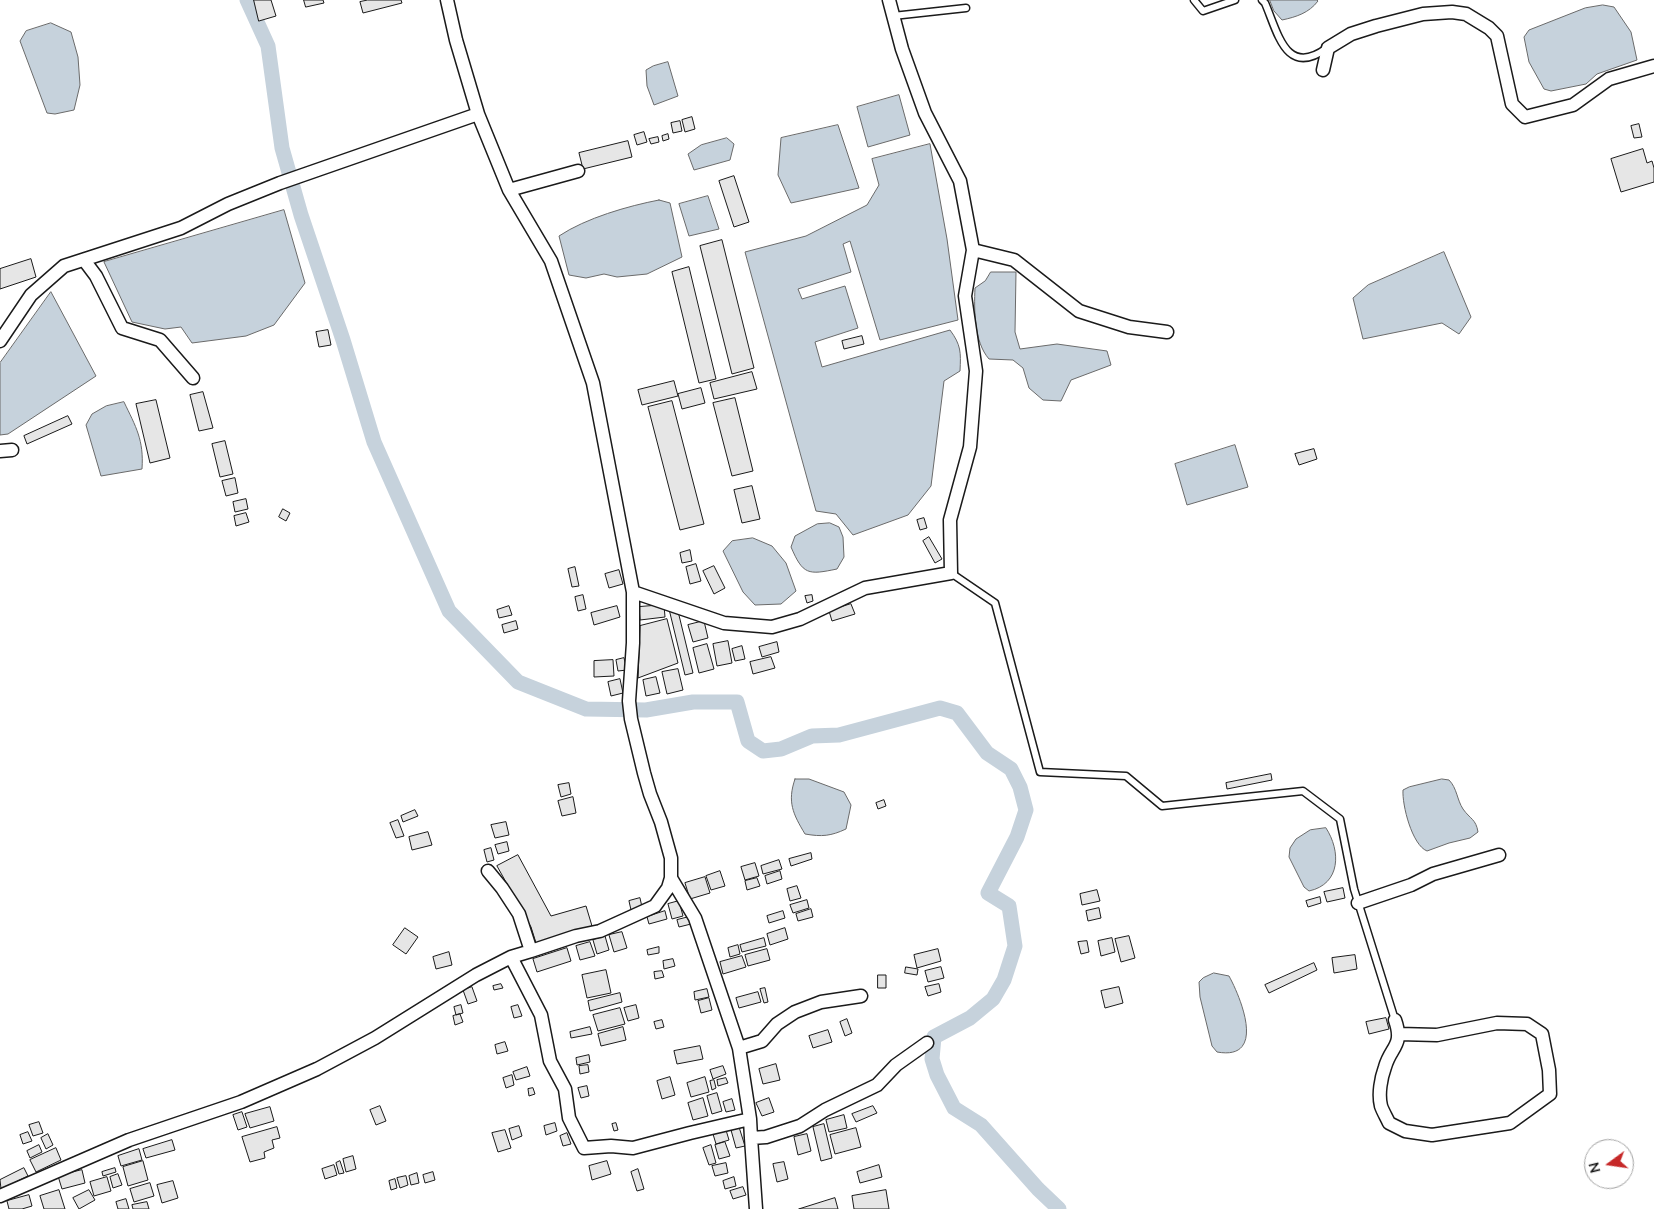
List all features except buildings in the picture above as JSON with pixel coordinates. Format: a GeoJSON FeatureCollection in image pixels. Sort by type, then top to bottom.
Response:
{"type":"FeatureCollection","features":[{"type":"Feature","properties":{"kind":"street"},"geometry":{"type":"LineString","coordinates":[[0,1196],[129,1140],[240,1102],[317,1069],[375,1038],[476,975],[511,957],[576,936],[600,931],[655,906],[668,888],[671,878],[671,858],[662,822],[650,794],[631,719],[629,701],[633,643],[633,592],[593,383],[551,262],[509,190],[478,114],[456,40],[447,0]]}},
{"type":"Feature","properties":{"kind":"street"},"geometry":{"type":"LineString","coordinates":[[633,592],[724,623],[772,627],[800,619],[865,588],[951,573],[950,520],[970,447],[976,371],[965,296],[973,250],[960,181],[925,114],[902,49],[889,0]]}},
{"type":"Feature","properties":{"kind":"street"},"geometry":{"type":"LineString","coordinates":[[1323,70],[1328,48],[1351,34],[1436,12],[1466,14],[1489,28],[1497,36],[1512,104],[1525,117],[1573,105],[1609,79],[1654,66]]}},
{"type":"Feature","properties":{"kind":"street"},"geometry":{"type":"LineString","coordinates":[[0,340],[31,295],[64,266],[181,228],[228,204],[280,183],[478,114]]}},
{"type":"Feature","properties":{"kind":"street"},"geometry":{"type":"LineString","coordinates":[[509,190],[578,171]]}},
{"type":"Feature","properties":{"kind":"street"},"geometry":{"type":"LineString","coordinates":[[973,250],[1014,260],[1079,311],[1129,327],[1167,332]]}},
{"type":"Feature","properties":{"kind":"street"},"geometry":{"type":"LineString","coordinates":[[84,260],[96,276],[122,328],[160,340],[193,378]]}},
{"type":"Feature","properties":{"kind":"street"},"geometry":{"type":"LineString","coordinates":[[1358,903],[1411,885],[1433,874],[1499,854]]}},
{"type":"Feature","properties":{"kind":"street"},"geometry":{"type":"LineString","coordinates":[[488,872],[502,888],[519,914],[531,951]]}},
{"type":"Feature","properties":{"kind":"street"},"geometry":{"type":"LineString","coordinates":[[671,878],[695,918],[739,1048],[750,1119],[756,1209]]}},
{"type":"Feature","properties":{"kind":"street"},"geometry":{"type":"LineString","coordinates":[[511,957],[541,1015],[550,1061],[565,1090],[569,1118],[584,1148],[611,1146],[633,1148],[690,1132],[750,1119]]}},
{"type":"Feature","properties":{"kind":"street"},"geometry":{"type":"LineString","coordinates":[[739,1048],[762,1041],[777,1024],[795,1012],[821,1002],[861,996]]}},
{"type":"Feature","properties":{"kind":"street"},"geometry":{"type":"LineString","coordinates":[[1395,1020],[1399,1034],[1394,1049],[1385,1065],[1380,1084],[1380,1104],[1389,1123],[1405,1131],[1432,1135],[1510,1123],[1550,1094],[1542,1034],[1527,1024],[1497,1023],[1437,1035],[1399,1034]]}},
{"type":"Feature","properties":{"kind":"street"},"geometry":{"type":"LineString","coordinates":[[752,1138],[766,1137],[800,1126],[825,1110],[877,1085],[896,1066],[927,1043]]}},
{"type":"Feature","properties":{"kind":"lane"},"geometry":{"type":"LineString","coordinates":[[1194,0],[1203,11],[1235,0]]}},
{"type":"Feature","properties":{"kind":"lane"},"geometry":{"type":"LineString","coordinates":[[1262,0],[1288,53],[1295,58],[1306,58],[1315,56],[1328,48]]}},
{"type":"Feature","properties":{"kind":"lane"},"geometry":{"type":"LineString","coordinates":[[893,16],[966,8]]}},
{"type":"Feature","properties":{"kind":"lane"},"geometry":{"type":"LineString","coordinates":[[951,573],[995,603],[1040,772],[1126,776],[1162,806],[1303,791],[1340,820],[1358,903],[1395,1020]]}},
{"type":"Feature","properties":{"kind":"shaded area"},"geometry":{"type":"Polygon","coordinates":[[[1270,0],[1318,1],[1311,9],[1302,14],[1282,20],[1274,11],[1270,0]]]}},
{"type":"Feature","properties":{"kind":"shaded area"},"geometry":{"type":"Polygon","coordinates":[[[1603,5],[1614,7],[1631,32],[1637,60],[1597,74],[1586,84],[1551,91],[1544,89],[1529,62],[1524,37],[1529,30],[1585,8],[1603,5]]]}},
{"type":"Feature","properties":{"kind":"shaded area"},"geometry":{"type":"Polygon","coordinates":[[[51,23],[71,32],[78,57],[80,85],[74,110],[55,114],[47,113],[20,41],[26,31],[51,23]]]}},
{"type":"Feature","properties":{"kind":"shaded area"},"geometry":{"type":"Polygon","coordinates":[[[668,62],[678,96],[654,105],[647,86],[646,70],[668,62]]]}},
{"type":"Feature","properties":{"kind":"shaded area"},"geometry":{"type":"Polygon","coordinates":[[[899,95],[910,135],[868,147],[857,107],[899,95]]]}},
{"type":"Feature","properties":{"kind":"shaded area"},"geometry":{"type":"Polygon","coordinates":[[[838,125],[859,188],[791,203],[778,175],[781,138],[838,125]]]}},
{"type":"Feature","properties":{"kind":"shaded area"},"geometry":{"type":"Polygon","coordinates":[[[727,138],[734,144],[730,160],[694,170],[688,154],[701,145],[727,138]]]}},
{"type":"Feature","properties":{"kind":"shaded area"},"geometry":{"type":"Polygon","coordinates":[[[930,144],[947,239],[958,320],[880,340],[850,241],[843,244],[851,272],[798,289],[802,299],[845,286],[858,328],[815,342],[822,367],[950,330],[959,349],[960,371],[944,381],[931,486],[908,515],[853,535],[836,514],[816,511],[745,252],[806,236],[867,205],[879,185],[872,159],[930,144]]]}},
{"type":"Feature","properties":{"kind":"shaded area"},"geometry":{"type":"Polygon","coordinates":[[[708,196],[719,229],[689,236],[679,204],[708,196]]]}},
{"type":"Feature","properties":{"kind":"shaded area"},"geometry":{"type":"Polygon","coordinates":[[[659,200],[670,203],[682,257],[647,274],[617,277],[604,274],[586,278],[569,275],[559,236],[582,224],[608,214],[659,200]]]}},
{"type":"Feature","properties":{"kind":"shaded area"},"geometry":{"type":"Polygon","coordinates":[[[284,210],[305,283],[274,325],[246,336],[192,343],[181,327],[165,329],[132,322],[104,262],[284,210]]]}},
{"type":"Feature","properties":{"kind":"shaded area"},"geometry":{"type":"Polygon","coordinates":[[[1444,252],[1471,317],[1459,334],[1442,323],[1363,339],[1353,298],[1368,285],[1444,252]]]}},
{"type":"Feature","properties":{"kind":"shaded area"},"geometry":{"type":"Polygon","coordinates":[[[991,272],[1016,272],[1015,332],[1020,349],[1057,344],[1107,351],[1111,365],[1071,380],[1061,401],[1043,400],[1029,388],[1023,368],[1013,360],[989,359],[980,344],[976,325],[975,288],[985,281],[991,272]]]}},
{"type":"Feature","properties":{"kind":"shaded area"},"geometry":{"type":"Polygon","coordinates":[[[51,292],[96,376],[8,434],[0,435],[0,363],[51,292]]]}},
{"type":"Feature","properties":{"kind":"shaded area"},"geometry":{"type":"Polygon","coordinates":[[[124,402],[140,442],[142,469],[101,476],[86,425],[92,414],[106,406],[124,402]]]}},
{"type":"Feature","properties":{"kind":"shaded area"},"geometry":{"type":"Polygon","coordinates":[[[1235,445],[1248,487],[1187,505],[1175,464],[1235,445]]]}},
{"type":"Feature","properties":{"kind":"shaded area"},"geometry":{"type":"Polygon","coordinates":[[[830,523],[839,527],[843,537],[844,557],[837,569],[819,572],[808,571],[799,563],[791,547],[795,536],[817,524],[830,523]]]}},
{"type":"Feature","properties":{"kind":"shaded area"},"geometry":{"type":"Polygon","coordinates":[[[753,538],[772,546],[786,563],[796,591],[781,604],[755,605],[743,592],[723,551],[732,541],[753,538]]]}},
{"type":"Feature","properties":{"kind":"shaded area"},"geometry":{"type":"Polygon","coordinates":[[[795,779],[809,779],[844,792],[851,805],[846,829],[826,835],[805,834],[792,808],[791,801],[795,779]]]}},
{"type":"Feature","properties":{"kind":"shaded area"},"geometry":{"type":"Polygon","coordinates":[[[1442,779],[1449,780],[1452,783],[1461,805],[1474,822],[1478,832],[1470,838],[1427,851],[1417,841],[1409,824],[1404,805],[1403,790],[1442,779]]]}},
{"type":"Feature","properties":{"kind":"shaded area"},"geometry":{"type":"Polygon","coordinates":[[[1326,828],[1334,847],[1336,856],[1335,866],[1327,881],[1320,887],[1309,891],[1304,887],[1289,857],[1290,848],[1296,839],[1310,830],[1326,828]]]}},
{"type":"Feature","properties":{"kind":"shaded area"},"geometry":{"type":"Polygon","coordinates":[[[1214,973],[1229,976],[1244,1012],[1246,1038],[1242,1047],[1232,1052],[1217,1052],[1212,1046],[1200,997],[1199,982],[1214,973]]]}},
{"type":"Feature","properties":{"kind":"waterway"},"geometry":{"type":"LineString","coordinates":[[247,0],[268,46],[282,148],[301,215],[343,340],[374,442],[449,611],[518,682],[586,709],[646,710],[693,702],[737,702],[748,741],[763,751],[781,749],[812,736],[839,735],[940,708],[957,713],[987,753],[1011,769],[1020,787],[1026,810],[1017,837],[988,893],[1009,906],[1015,946],[1004,980],[993,999],[970,1018],[934,1037],[932,1059],[937,1075],[954,1108],[981,1125],[1038,1189],[1059,1209]]}}]}
